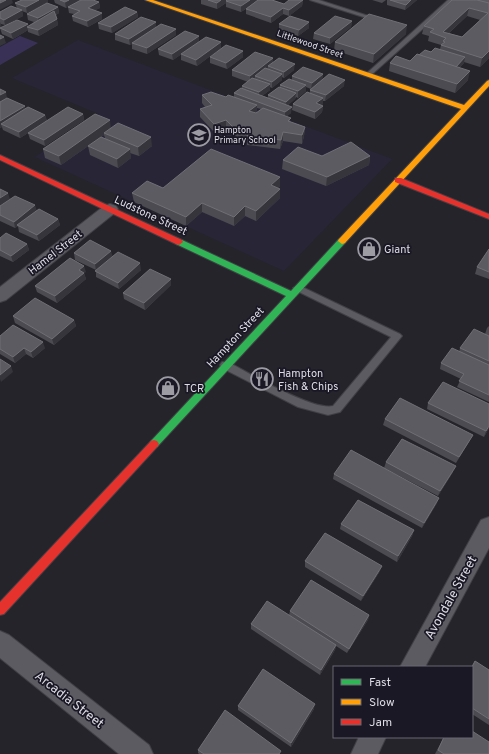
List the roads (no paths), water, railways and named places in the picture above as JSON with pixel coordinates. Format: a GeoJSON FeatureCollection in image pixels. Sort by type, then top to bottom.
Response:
{"type":"FeatureCollection","features":[{"type":"Feature","properties":{"kind":"street","name":"Littlewood Street"},"geometry":{"type":"LineString","coordinates":[[148,0],[465,108]]}},
{"type":"Feature","properties":{"kind":"street"},"geometry":{"type":"LineString","coordinates":[[478,0],[489,3]]}},
{"type":"Feature","properties":{"kind":"street","name":"Hampton Street"},"geometry":{"type":"LineString","coordinates":[[0,610],[225,365],[489,82]]}},
{"type":"Feature","properties":{"kind":"street","name":"Ludstone Street"},"geometry":{"type":"LineString","coordinates":[[0,157],[110,209],[295,291]]}},
{"type":"Feature","properties":{"kind":"street"},"geometry":{"type":"LineString","coordinates":[[398,180],[489,217]]}},
{"type":"Feature","properties":{"kind":"street","name":"Hamel Street"},"geometry":{"type":"LineString","coordinates":[[0,296],[110,209]]}},
{"type":"Feature","properties":{"kind":"street","name":"Avondale Street"},"geometry":{"type":"LineString","coordinates":[[413,666],[489,527]]}},
{"type":"Feature","properties":{"kind":"street","name":"Arcadia Street"},"geometry":{"type":"LineString","coordinates":[[0,643],[140,754]]}},
{"type":"Feature","properties":{"kind":"street"},"geometry":{"type":"LineString","coordinates":[[364,754],[372,738]]}},
{"type":"Feature","properties":{"kind":"lane"},"geometry":{"type":"LineString","coordinates":[[313,0],[387,23]]}},
{"type":"Feature","properties":{"kind":"lane"},"geometry":{"type":"LineString","coordinates":[[368,75],[452,0]]}},
{"type":"Feature","properties":{"kind":"lane"},"geometry":{"type":"LineString","coordinates":[[409,30],[416,32]]}},
{"type":"Feature","properties":{"kind":"lane"},"geometry":{"type":"LineString","coordinates":[[225,365],[302,404],[328,411],[336,409],[397,336],[295,291]]}},
{"type":"Feature","properties":{"kind":"place","name":"Hampton Primary School"},"geometry":{"type":"Point","coordinates":[199,135]}},
{"type":"Feature","properties":{"kind":"place","name":"Giant"},"geometry":{"type":"Point","coordinates":[369,249]}},
{"type":"Feature","properties":{"kind":"place","name":"Hampton Fish & Chips"},"geometry":{"type":"Point","coordinates":[262,379]}},
{"type":"Feature","properties":{"kind":"place","name":"TCR"},"geometry":{"type":"Point","coordinates":[168,388]}}]}
